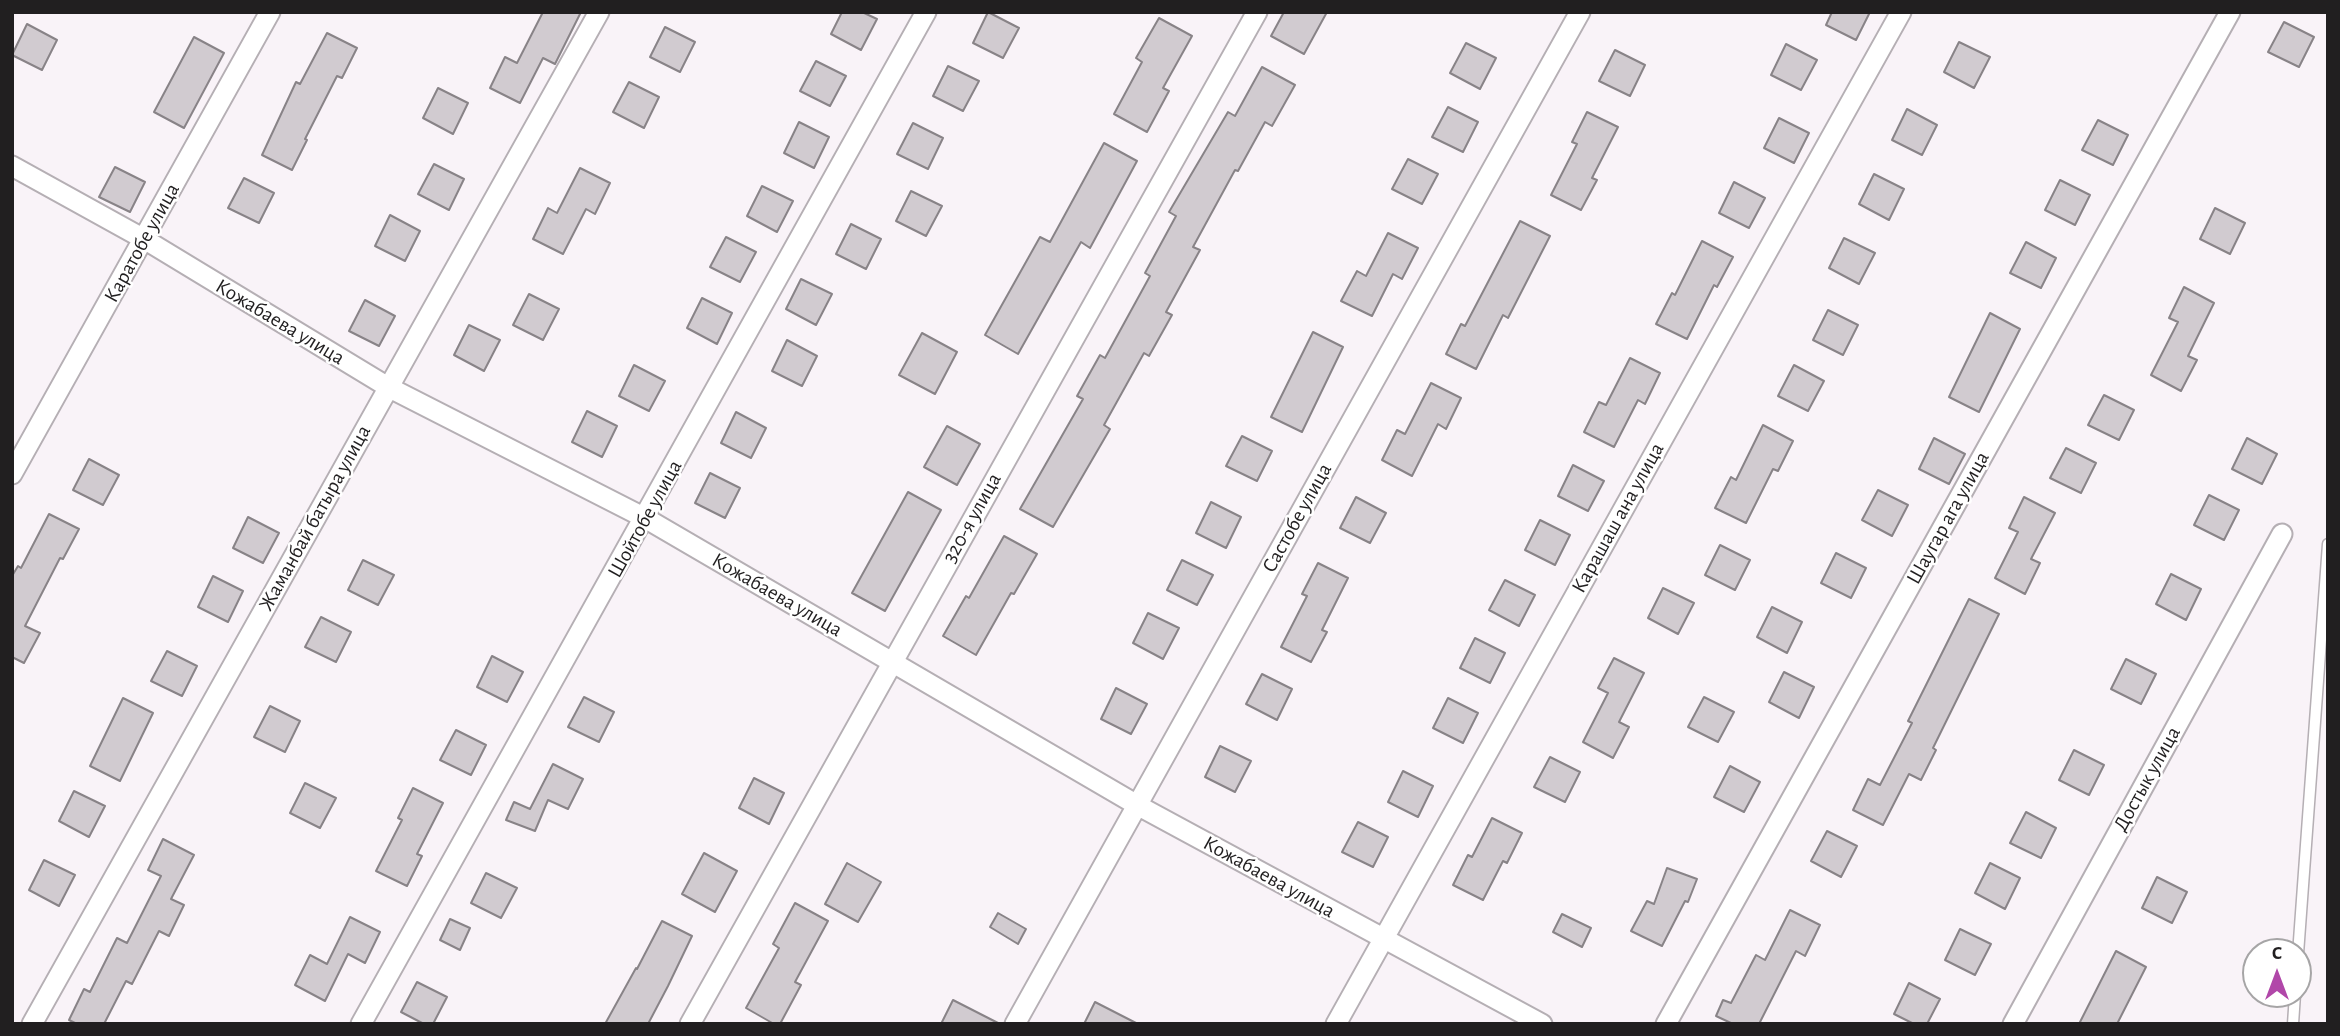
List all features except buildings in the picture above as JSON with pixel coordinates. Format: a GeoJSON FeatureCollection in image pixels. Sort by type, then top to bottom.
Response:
{"type":"FeatureCollection","features":[{"type":"Feature","properties":{"kind":"street","name":"Каратобе улица"},"geometry":{"type":"LineString","coordinates":[[12,474],[271,12]]}},
{"type":"Feature","properties":{"kind":"street","name":"Жаманбай батыра улица"},"geometry":{"type":"LineString","coordinates":[[32,1024],[598,12]]}},
{"type":"Feature","properties":{"kind":"street","name":"Шойтобе улица"},"geometry":{"type":"LineString","coordinates":[[360,1024],[926,12]]}},
{"type":"Feature","properties":{"kind":"street","name":"320-я улица"},"geometry":{"type":"LineString","coordinates":[[690,1024],[1257,12]]}},
{"type":"Feature","properties":{"kind":"street","name":"Састобе улица"},"geometry":{"type":"LineString","coordinates":[[1015,1024],[1580,12]]}},
{"type":"Feature","properties":{"kind":"street","name":"Карашаш ана улица"},"geometry":{"type":"LineString","coordinates":[[1336,1024],[1901,12]]}},
{"type":"Feature","properties":{"kind":"street","name":"Шаугар ага улица"},"geometry":{"type":"LineString","coordinates":[[1666,1024],[2230,12]]}},
{"type":"Feature","properties":{"kind":"street","name":"Кожабаева улица"},"geometry":{"type":"LineString","coordinates":[[12,166],[144,239],[387,387],[645,518],[1137,805],[1542,1024]]}},
{"type":"Feature","properties":{"kind":"street","name":"Достык улица"},"geometry":{"type":"LineString","coordinates":[[2013,1024],[2281,534]]}},
{"type":"Feature","properties":{"kind":"lane"},"geometry":{"type":"LineString","coordinates":[[2299,938],[2328,544]]}}]}
